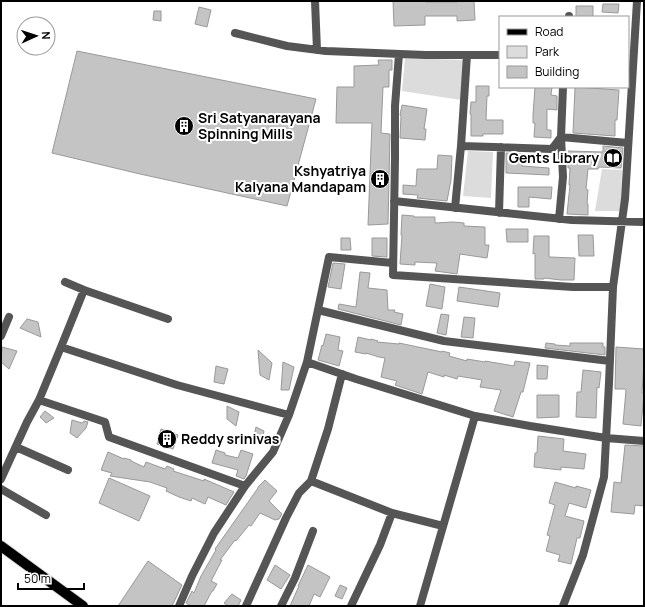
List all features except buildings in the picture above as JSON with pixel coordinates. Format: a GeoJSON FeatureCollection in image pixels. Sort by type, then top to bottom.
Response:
{"type":"FeatureCollection","features":[{"type":"Feature","properties":{"kind":"main road"},"geometry":{"type":"LineString","coordinates":[[1,546],[83,606]]}},
{"type":"Feature","properties":{"kind":"street"},"geometry":{"type":"LineString","coordinates":[[315,1],[317,50]]}},
{"type":"Feature","properties":{"kind":"street"},"geometry":{"type":"LineString","coordinates":[[563,606],[583,555],[604,477],[614,287],[625,198],[637,1]]}},
{"type":"Feature","properties":{"kind":"street"},"geometry":{"type":"LineString","coordinates":[[235,34],[287,46],[317,50],[425,56],[499,55]]}},
{"type":"Feature","properties":{"kind":"street"},"geometry":{"type":"LineString","coordinates":[[399,54],[395,106],[393,275],[565,287],[614,287]]}},
{"type":"Feature","properties":{"kind":"street"},"geometry":{"type":"LineString","coordinates":[[455,208],[467,55]]}},
{"type":"Feature","properties":{"kind":"street"},"geometry":{"type":"LineString","coordinates":[[559,219],[563,177],[561,137],[563,88]]}},
{"type":"Feature","properties":{"kind":"street"},"geometry":{"type":"LineString","coordinates":[[561,137],[628,143]]}},
{"type":"Feature","properties":{"kind":"street"},"geometry":{"type":"LineString","coordinates":[[461,146],[552,149],[561,137]]}},
{"type":"Feature","properties":{"kind":"street"},"geometry":{"type":"LineString","coordinates":[[498,213],[501,147]]}},
{"type":"Feature","properties":{"kind":"street"},"geometry":{"type":"LineString","coordinates":[[394,200],[559,219],[644,222]]}},
{"type":"Feature","properties":{"kind":"street"},"geometry":{"type":"LineString","coordinates":[[179,606],[192,576],[214,533],[245,486],[273,452],[289,415],[308,362],[329,257],[393,263]]}},
{"type":"Feature","properties":{"kind":"street"},"geometry":{"type":"LineString","coordinates":[[66,282],[84,290],[168,319]]}},
{"type":"Feature","properties":{"kind":"street"},"geometry":{"type":"LineString","coordinates":[[1,479],[27,422],[39,400],[84,290]]}},
{"type":"Feature","properties":{"kind":"street"},"geometry":{"type":"LineString","coordinates":[[318,310],[444,341],[610,361]]}},
{"type":"Feature","properties":{"kind":"street"},"geometry":{"type":"LineString","coordinates":[[1,336],[9,317]]}},
{"type":"Feature","properties":{"kind":"street"},"geometry":{"type":"LineString","coordinates":[[61,347],[177,385],[289,415]]}},
{"type":"Feature","properties":{"kind":"street"},"geometry":{"type":"LineString","coordinates":[[308,362],[475,416],[606,438],[644,441]]}},
{"type":"Feature","properties":{"kind":"street"},"geometry":{"type":"LineString","coordinates":[[246,606],[299,493],[311,481],[328,429],[342,374]]}},
{"type":"Feature","properties":{"kind":"street"},"geometry":{"type":"LineString","coordinates":[[39,400],[105,422],[109,436],[245,486]]}},
{"type":"Feature","properties":{"kind":"street"},"geometry":{"type":"LineString","coordinates":[[420,606],[475,416]]}},
{"type":"Feature","properties":{"kind":"street"},"geometry":{"type":"LineString","coordinates":[[16,447],[68,470]]}},
{"type":"Feature","properties":{"kind":"street"},"geometry":{"type":"LineString","coordinates":[[311,481],[392,513],[443,526]]}},
{"type":"Feature","properties":{"kind":"street"},"geometry":{"type":"LineString","coordinates":[[1,489],[46,515]]}},
{"type":"Feature","properties":{"kind":"street"},"geometry":{"type":"LineString","coordinates":[[351,606],[380,546],[392,513]]}},
{"type":"Feature","properties":{"kind":"street"},"geometry":{"type":"LineString","coordinates":[[281,606],[295,578],[313,531]]}},
{"type":"Feature","properties":{"kind":"green space"},"geometry":{"type":"Polygon","coordinates":[[[405,58],[463,60],[461,100],[402,91],[405,58]]]}},
{"type":"Feature","properties":{"kind":"green space"},"geometry":{"type":"Polygon","coordinates":[[[468,151],[493,152],[491,198],[463,196],[468,151]]]}},
{"type":"Feature","properties":{"kind":"green space"},"geometry":{"type":"Polygon","coordinates":[[[602,169],[622,170],[621,211],[595,211],[602,169]]]}},
{"type":"Feature","properties":{"kind":"place","name":"Sri Satyanarayana Spinning Mills"},"geometry":{"type":"Point","coordinates":[184,126]}},
{"type":"Feature","properties":{"kind":"place","name":"Gents Library"},"geometry":{"type":"Point","coordinates":[613,158]}},
{"type":"Feature","properties":{"kind":"place","name":"Kshyatriya Kalyana Mandapam"},"geometry":{"type":"Point","coordinates":[380,179]}},
{"type":"Feature","properties":{"kind":"place","name":"Reddy srinivas"},"geometry":{"type":"Point","coordinates":[167,439]}}]}
